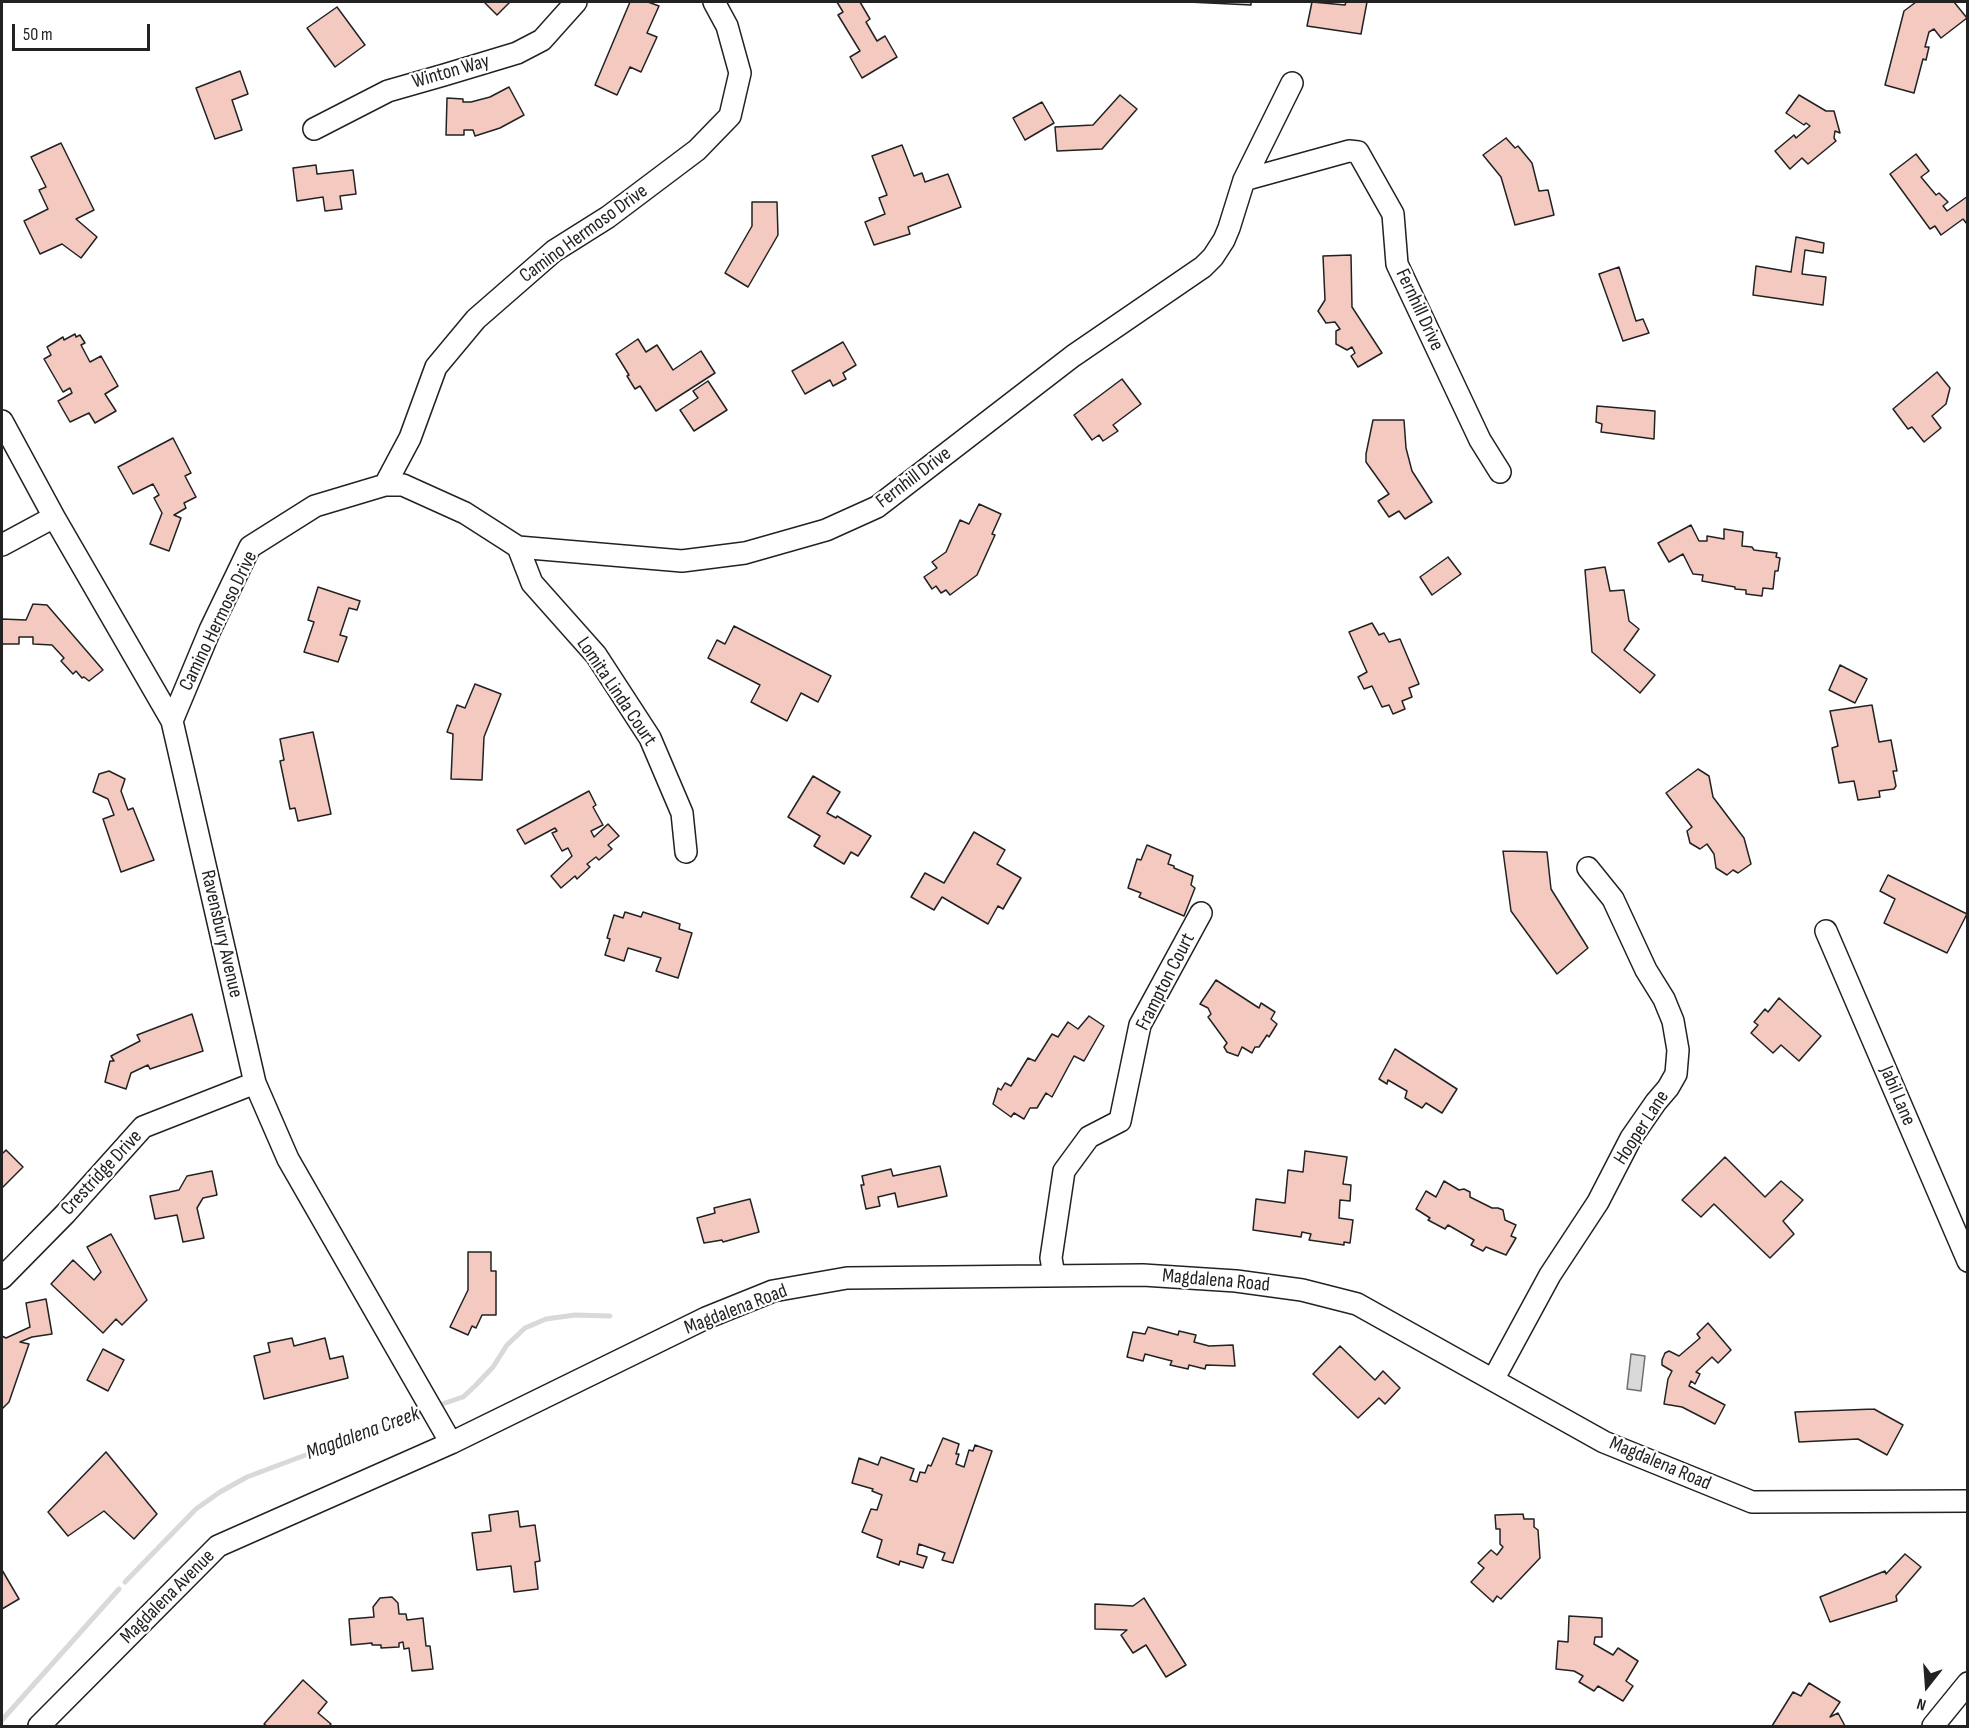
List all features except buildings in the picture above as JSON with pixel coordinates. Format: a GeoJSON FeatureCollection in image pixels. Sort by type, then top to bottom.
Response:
{"type":"FeatureCollection","features":[{"type":"Feature","properties":{"kind":"street","name":"Winton Way"},"geometry":{"type":"LineString","coordinates":[[314,129],[388,91],[517,52],[534,44],[542,40],[576,2]]}},
{"type":"Feature","properties":{"kind":"street","name":"Camino Hermoso Drive"},"geometry":{"type":"LineString","coordinates":[[172,721],[210,630],[250,547],[315,506],[385,485],[410,438],[436,367],[476,319],[554,251],[608,217],[697,150],[730,116],[740,73],[727,26],[714,2]]}},
{"type":"Feature","properties":{"kind":"street","name":"Fernhill Drive"},"geometry":{"type":"LineString","coordinates":[[385,485],[403,485],[465,513],[518,547],[682,561],[745,553],[826,530],[877,507],[1073,356],[1203,267],[1213,257],[1230,228],[1244,180],[1292,83]]}},
{"type":"Feature","properties":{"kind":"street","name":"Fernhill Drive"},"geometry":{"type":"LineString","coordinates":[[1244,180],[1349,151],[1358,152],[1393,214],[1397,264],[1480,440],[1500,472]]}},
{"type":"Feature","properties":{"kind":"street","name":"Ravensbury Avenue"},"geometry":{"type":"LineString","coordinates":[[2,422],[54,518],[172,721],[255,1083],[288,1159],[451,1443]]}},
{"type":"Feature","properties":{"kind":"street"},"geometry":{"type":"LineString","coordinates":[[2,545],[54,518]]}},
{"type":"Feature","properties":{"kind":"street","name":"Lomita Linda Court"},"geometry":{"type":"LineString","coordinates":[[518,547],[532,583],[596,656],[650,738],[682,813],[686,852]]}},
{"type":"Feature","properties":{"kind":"street","name":"Hooper Lane"},"geometry":{"type":"LineString","coordinates":[[1493,1380],[1550,1275],[1598,1202],[1631,1138],[1676,1074],[1678,1050],[1673,1021],[1664,999],[1647,970],[1613,899],[1588,868]]}},
{"type":"Feature","properties":{"kind":"street","name":"Frampton Court"},"geometry":{"type":"LineString","coordinates":[[1054,1275],[1051,1258],[1064,1171],[1089,1137],[1120,1121],[1140,1025],[1202,913]]}},
{"type":"Feature","properties":{"kind":"street","name":"Jabil Lane"},"geometry":{"type":"LineString","coordinates":[[1826,931],[1968,1261]]}},
{"type":"Feature","properties":{"kind":"street","name":"Crestridge Drive"},"geometry":{"type":"LineString","coordinates":[[2,1278],[66,1214],[143,1127],[255,1083]]}},
{"type":"Feature","properties":{"kind":"street","name":"Magdalena Road"},"geometry":{"type":"LineString","coordinates":[[451,1443],[706,1318],[772,1291],[847,1278],[1143,1275],[1236,1281],[1302,1290],[1357,1304],[1604,1442],[1752,1502],[1968,1501]]}},
{"type":"Feature","properties":{"kind":"street","name":"Magdalena Avenue"},"geometry":{"type":"LineString","coordinates":[[39,1726],[218,1546],[451,1443]]}},
{"type":"Feature","properties":{"kind":"street"},"geometry":{"type":"LineString","coordinates":[[1933,1726],[1968,1683]]}},
{"type":"Feature","properties":{"kind":"shaded area"},"geometry":{"type":"Polygon","coordinates":[[[1631,1354],[1645,1356],[1641,1391],[1627,1389],[1631,1354]]]}},
{"type":"Feature","properties":{"kind":"waterway","name":"Magdalena Creek"},"geometry":{"type":"LineString","coordinates":[[436,1406],[463,1397],[493,1367],[507,1345],[525,1328],[546,1319],[575,1315],[610,1316]]}},
{"type":"Feature","properties":{"kind":"waterway","name":"Magdalena Creek"},"geometry":{"type":"LineString","coordinates":[[125,1582],[196,1509],[220,1492],[247,1477],[428,1409]]}},
{"type":"Feature","properties":{"kind":"waterway","name":"Magdalena Creek"},"geometry":{"type":"LineString","coordinates":[[2,1720],[119,1589]]}}]}
